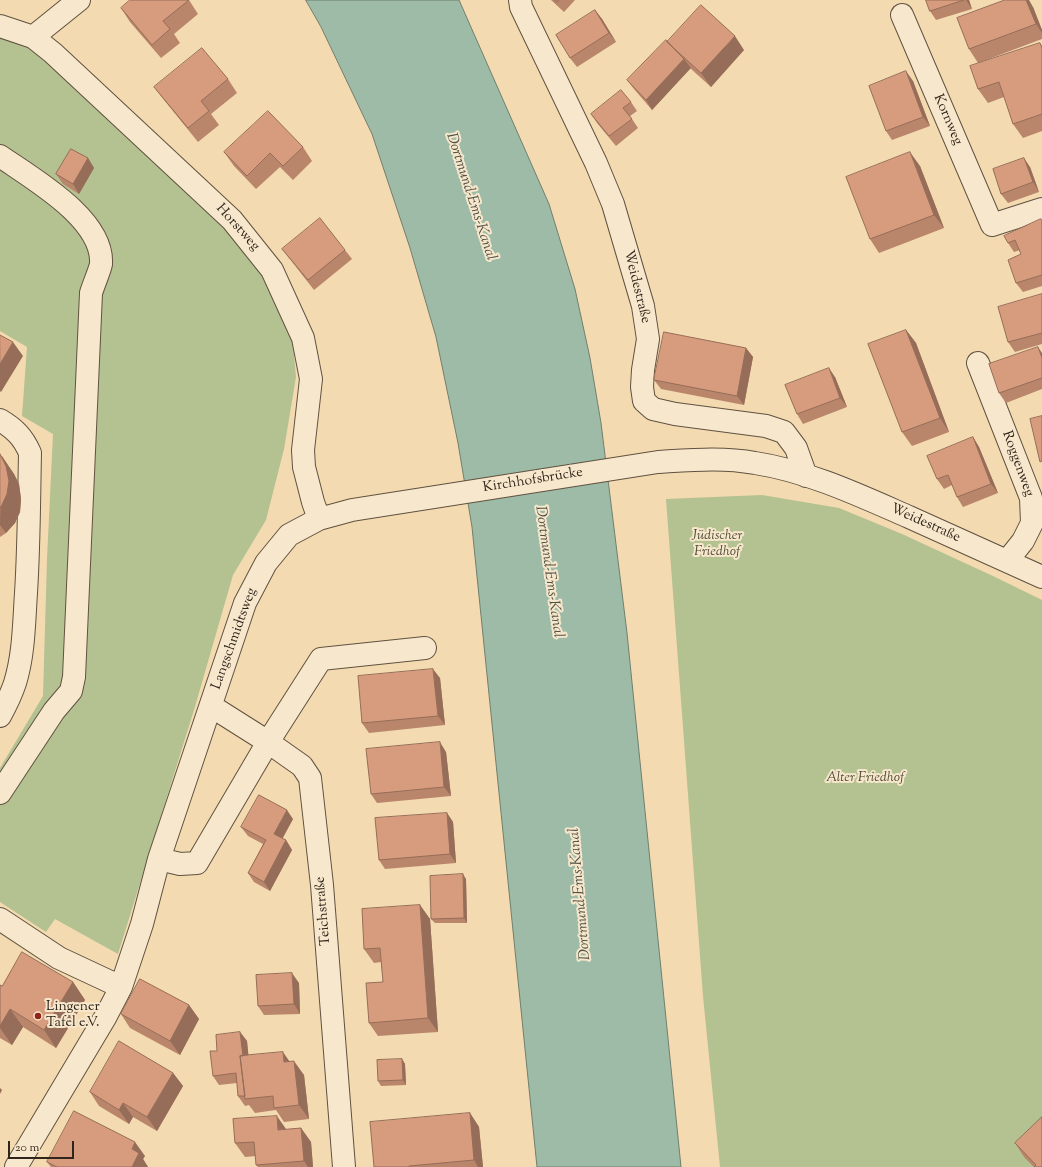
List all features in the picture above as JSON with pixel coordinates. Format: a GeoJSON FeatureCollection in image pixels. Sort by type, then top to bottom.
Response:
{"type":"FeatureCollection","features":[{"type":"Feature","properties":{"kind":"street"},"geometry":{"type":"LineString","coordinates":[[32,37],[79,0]]}},
{"type":"Feature","properties":{"kind":"street","name":"Weidestraße"},"geometry":{"type":"LineString","coordinates":[[520,0],[521,7],[596,163],[613,204],[643,306],[648,339],[643,370],[642,387],[644,401],[653,409],[675,414],[766,426],[784,432],[796,448],[806,476]]}},
{"type":"Feature","properties":{"kind":"street","name":"Kornweg"},"geometry":{"type":"LineString","coordinates":[[902,15],[992,225],[1042,209]]}},
{"type":"Feature","properties":{"kind":"street","name":"Horstweg"},"geometry":{"type":"LineString","coordinates":[[0,26],[32,37],[54,53],[232,220],[272,270],[288,302],[305,345],[311,379],[303,450],[304,467],[319,519]]}},
{"type":"Feature","properties":{"kind":"street"},"geometry":{"type":"LineString","coordinates":[[0,156],[58,197],[84,221],[98,244],[101,265],[91,293],[74,677],[71,691],[54,711],[0,793]]}},
{"type":"Feature","properties":{"kind":"street","name":"Roggenweg"},"geometry":{"type":"LineString","coordinates":[[978,363],[1030,498],[1037,506],[1032,523],[1023,541],[1007,561]]}},
{"type":"Feature","properties":{"kind":"street"},"geometry":{"type":"LineString","coordinates":[[0,420],[8,425],[24,440],[30,453],[27,566],[19,664],[7,680],[9,699],[0,716]]}},
{"type":"Feature","properties":{"kind":"street","name":"Weidestraße"},"geometry":{"type":"LineString","coordinates":[[645,465],[676,461],[727,460],[756,463],[806,476],[857,494],[1042,577]]}},
{"type":"Feature","properties":{"kind":"street","name":"Kirchhofsbrücke"},"geometry":{"type":"LineString","coordinates":[[421,498],[645,465]]}},
{"type":"Feature","properties":{"kind":"street","name":"Langschmidtsweg"},"geometry":{"type":"LineString","coordinates":[[16,1167],[102,1023],[120,987],[142,924],[159,859],[245,603],[266,563],[289,536],[319,519],[352,510],[421,498]]}},
{"type":"Feature","properties":{"kind":"street"},"geometry":{"type":"LineString","coordinates":[[159,859],[180,864],[197,863],[268,742],[321,658],[425,648]]}},
{"type":"Feature","properties":{"kind":"street","name":"Teichstraße"},"geometry":{"type":"LineString","coordinates":[[210,706],[268,742],[302,766],[310,778],[322,885],[344,1167]]}},
{"type":"Feature","properties":{"kind":"street"},"geometry":{"type":"LineString","coordinates":[[0,919],[60,958],[120,987]]}},
{"type":"Feature","properties":{"kind":"green space"},"geometry":{"type":"Polygon","coordinates":[[[0,25],[48,46],[230,220],[290,310],[296,377],[284,449],[266,520],[233,575],[194,710],[118,954],[55,919],[46,932],[0,902],[0,768],[43,696],[47,559],[53,434],[22,416],[27,347],[0,331],[0,25]]]}},
{"type":"Feature","properties":{"kind":"green space","name":"Alter Friedhof"},"geometry":{"type":"Polygon","coordinates":[[[762,495],[839,508],[902,534],[1042,600],[1042,1167],[720,1167],[703,996],[666,499],[762,495]]]}},
{"type":"Feature","properties":{"kind":"water","name":"Dortmund-Ems-Kanal"},"geometry":{"type":"Polygon","coordinates":[[[306,0],[459,0],[549,204],[575,289],[590,358],[601,423],[627,633],[681,1167],[537,1167],[472,527],[458,443],[436,337],[410,248],[372,134],[321,27],[306,0]]]}},
{"type":"Feature","properties":{"kind":"building"},"geometry":{"type":"Polygon","coordinates":[[[130,0],[189,0],[163,21],[170,29],[152,45],[121,8],[130,0]]]}},
{"type":"Feature","properties":{"kind":"building"},"geometry":{"type":"Polygon","coordinates":[[[926,0],[964,0],[930,11],[926,0]]]}},
{"type":"Feature","properties":{"kind":"building"},"geometry":{"type":"Polygon","coordinates":[[[1005,0],[1026,0],[1036,24],[969,49],[957,18],[1005,0]]]}},
{"type":"Feature","properties":{"kind":"building"},"geometry":{"type":"Polygon","coordinates":[[[701,5],[735,36],[701,73],[667,42],[701,5]]]}},
{"type":"Feature","properties":{"kind":"building"},"geometry":{"type":"Polygon","coordinates":[[[595,10],[609,33],[570,58],[556,35],[595,10]]]}},
{"type":"Feature","properties":{"kind":"building"},"geometry":{"type":"Polygon","coordinates":[[[666,40],[684,59],[646,100],[627,80],[666,40]]]}},
{"type":"Feature","properties":{"kind":"building"},"geometry":{"type":"Polygon","coordinates":[[[1040,43],[1042,48],[1042,114],[1013,124],[999,82],[978,89],[970,66],[1040,43]]]}},
{"type":"Feature","properties":{"kind":"building"},"geometry":{"type":"Polygon","coordinates":[[[202,48],[228,79],[201,101],[209,111],[188,128],[154,87],[202,48]]]}},
{"type":"Feature","properties":{"kind":"building"},"geometry":{"type":"Polygon","coordinates":[[[906,71],[923,117],[886,131],[869,86],[906,71]]]}},
{"type":"Feature","properties":{"kind":"building"},"geometry":{"type":"Polygon","coordinates":[[[621,90],[631,102],[623,108],[632,119],[609,136],[591,114],[621,90]]]}},
{"type":"Feature","properties":{"kind":"building"},"geometry":{"type":"Polygon","coordinates":[[[268,111],[303,147],[283,166],[270,153],[247,176],[224,152],[268,111]]]}},
{"type":"Feature","properties":{"kind":"building"},"geometry":{"type":"Polygon","coordinates":[[[71,149],[88,158],[73,184],[56,174],[71,149]]]}},
{"type":"Feature","properties":{"kind":"building"},"geometry":{"type":"Polygon","coordinates":[[[910,152],[934,215],[870,239],[846,177],[910,152]]]}},
{"type":"Feature","properties":{"kind":"building"},"geometry":{"type":"Polygon","coordinates":[[[1024,158],[1033,182],[1001,194],[993,169],[1024,158]]]}},
{"type":"Feature","properties":{"kind":"building"},"geometry":{"type":"Polygon","coordinates":[[[320,218],[345,250],[308,280],[282,249],[320,218]]]}},
{"type":"Feature","properties":{"kind":"building"},"geometry":{"type":"Polygon","coordinates":[[[1041,219],[1042,275],[1016,283],[1008,260],[1021,254],[1015,240],[1008,243],[1004,236],[1041,219]]]}},
{"type":"Feature","properties":{"kind":"building"},"geometry":{"type":"Polygon","coordinates":[[[1042,294],[1042,333],[1008,342],[998,307],[1042,294]]]}},
{"type":"Feature","properties":{"kind":"building"},"geometry":{"type":"Polygon","coordinates":[[[906,330],[940,418],[902,432],[868,344],[906,330]]]}},
{"type":"Feature","properties":{"kind":"building"},"geometry":{"type":"Polygon","coordinates":[[[664,332],[746,348],[737,396],[654,380],[664,332]]]}},
{"type":"Feature","properties":{"kind":"building"},"geometry":{"type":"Polygon","coordinates":[[[0,335],[13,342],[0,364],[0,335]]]}},
{"type":"Feature","properties":{"kind":"building"},"geometry":{"type":"Polygon","coordinates":[[[1038,347],[1042,358],[1042,378],[999,393],[989,364],[1038,347]]]}},
{"type":"Feature","properties":{"kind":"building"},"geometry":{"type":"Polygon","coordinates":[[[829,368],[840,398],[797,414],[785,385],[829,368]]]}},
{"type":"Feature","properties":{"kind":"building"},"geometry":{"type":"Polygon","coordinates":[[[1042,416],[1042,461],[1040,462],[1030,419],[1042,416]]]}},
{"type":"Feature","properties":{"kind":"building"},"geometry":{"type":"Polygon","coordinates":[[[973,437],[991,484],[957,497],[948,475],[937,479],[927,456],[973,437]]]}},
{"type":"Feature","properties":{"kind":"building"},"geometry":{"type":"Polygon","coordinates":[[[0,454],[6,466],[9,481],[7,494],[0,508],[0,454]]]}},
{"type":"Feature","properties":{"kind":"building"},"geometry":{"type":"Polygon","coordinates":[[[433,669],[438,716],[362,723],[358,676],[433,669]]]}},
{"type":"Feature","properties":{"kind":"building"},"geometry":{"type":"Polygon","coordinates":[[[440,742],[444,787],[371,794],[366,749],[440,742]]]}},
{"type":"Feature","properties":{"kind":"building"},"geometry":{"type":"Polygon","coordinates":[[[259,795],[287,810],[274,834],[286,840],[264,882],[248,873],[266,840],[241,827],[259,795]]]}},
{"type":"Feature","properties":{"kind":"building"},"geometry":{"type":"Polygon","coordinates":[[[447,813],[450,854],[379,860],[375,818],[447,813]]]}},
{"type":"Feature","properties":{"kind":"building"},"geometry":{"type":"Polygon","coordinates":[[[463,874],[464,918],[431,919],[430,876],[463,874]]]}},
{"type":"Feature","properties":{"kind":"building"},"geometry":{"type":"Polygon","coordinates":[[[420,905],[428,1018],[369,1023],[366,983],[383,982],[380,948],[364,949],[362,909],[420,905]]]}},
{"type":"Feature","properties":{"kind":"building"},"geometry":{"type":"Polygon","coordinates":[[[22,952],[73,982],[44,1030],[10,1009],[0,1026],[0,985],[2,986],[22,952]]]}},
{"type":"Feature","properties":{"kind":"building"},"geometry":{"type":"Polygon","coordinates":[[[292,973],[294,1004],[258,1006],[256,975],[292,973]]]}},
{"type":"Feature","properties":{"kind":"building"},"geometry":{"type":"Polygon","coordinates":[[[140,979],[189,1005],[170,1041],[121,1014],[140,979]]]}},
{"type":"Feature","properties":{"kind":"building"},"geometry":{"type":"Polygon","coordinates":[[[240,1032],[243,1056],[240,1056],[245,1096],[238,1096],[236,1073],[213,1076],[210,1051],[217,1051],[216,1035],[240,1032]]]}},
{"type":"Feature","properties":{"kind":"building"},"geometry":{"type":"Polygon","coordinates":[[[119,1041],[173,1073],[147,1117],[123,1103],[119,1110],[90,1092],[119,1041]]]}},
{"type":"Feature","properties":{"kind":"building"},"geometry":{"type":"Polygon","coordinates":[[[283,1052],[284,1062],[294,1061],[299,1105],[274,1108],[273,1096],[245,1099],[240,1056],[283,1052]]]}},
{"type":"Feature","properties":{"kind":"building"},"geometry":{"type":"Polygon","coordinates":[[[402,1059],[403,1080],[378,1081],[377,1060],[402,1059]]]}},
{"type":"Feature","properties":{"kind":"building"},"geometry":{"type":"Polygon","coordinates":[[[74,1111],[135,1142],[132,1149],[139,1153],[132,1167],[57,1167],[47,1162],[74,1111]]]}},
{"type":"Feature","properties":{"kind":"building"},"geometry":{"type":"Polygon","coordinates":[[[470,1113],[474,1160],[409,1167],[374,1167],[370,1122],[470,1113]]]}},
{"type":"Feature","properties":{"kind":"building"},"geometry":{"type":"Polygon","coordinates":[[[277,1116],[278,1130],[301,1128],[304,1161],[256,1165],[254,1142],[235,1143],[233,1119],[277,1116]]]}},
{"type":"Feature","properties":{"kind":"building"},"geometry":{"type":"Polygon","coordinates":[[[1042,1117],[1042,1167],[1034,1167],[1036,1165],[1015,1143],[1042,1117]]]}},
{"type":"Feature","properties":{"kind":"place","name":"Lingener Tafel e.V."},"geometry":{"type":"Point","coordinates":[38,1016]}},
{"type":"Feature","properties":{"kind":"park label","name":"Jüdischer Friedhof"},"geometry":{"type":"Point","coordinates":[717,546]}}]}
